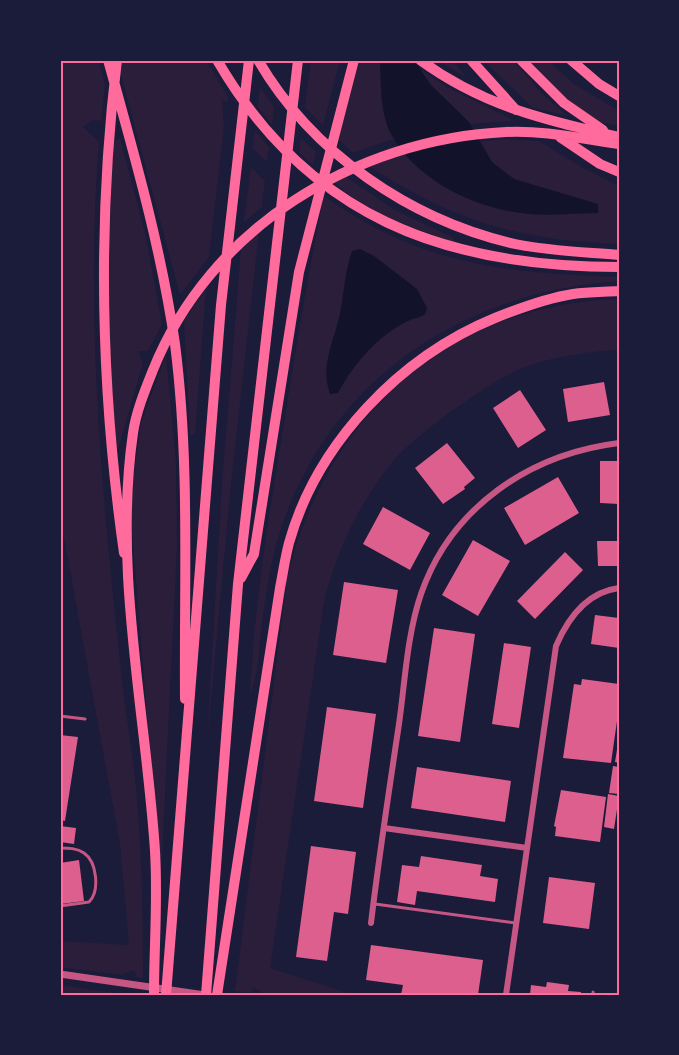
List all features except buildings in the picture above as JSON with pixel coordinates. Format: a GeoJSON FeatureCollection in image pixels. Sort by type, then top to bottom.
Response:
{"type":"FeatureCollection","features":[{"type":"Feature","properties":{"kind":"highway"},"geometry":{"type":"LineString","coordinates":[[108,60],[144,185],[158,248],[180,394],[186,515],[185,782]]}},
{"type":"Feature","properties":{"kind":"highway"},"geometry":{"type":"LineString","coordinates":[[117,60],[107,143],[105,282],[111,460],[130,598],[155,851],[154,995]]}},
{"type":"Feature","properties":{"kind":"highway"},"geometry":{"type":"LineString","coordinates":[[217,60],[256,117],[293,158],[333,190],[391,225],[436,243],[483,256],[533,264],[619,267]]}},
{"type":"Feature","properties":{"kind":"highway"},"geometry":{"type":"LineString","coordinates":[[166,995],[185,782],[211,419],[238,140],[249,60]]}},
{"type":"Feature","properties":{"kind":"highway"},"geometry":{"type":"LineString","coordinates":[[258,60],[289,105],[325,143],[364,175],[406,202],[451,224],[498,239],[562,252],[619,255]]}},
{"type":"Feature","properties":{"kind":"highway"},"geometry":{"type":"LineString","coordinates":[[206,995],[238,584],[298,60]]}},
{"type":"Feature","properties":{"kind":"highway"},"geometry":{"type":"LineString","coordinates":[[238,584],[254,554],[299,272],[354,60]]}},
{"type":"Feature","properties":{"kind":"highway"},"geometry":{"type":"LineString","coordinates":[[420,60],[468,90],[514,111],[619,138]]}},
{"type":"Feature","properties":{"kind":"highway"},"geometry":{"type":"LineString","coordinates":[[471,60],[515,109],[600,164],[619,172]]}},
{"type":"Feature","properties":{"kind":"highway"},"geometry":{"type":"LineString","coordinates":[[521,60],[564,103],[596,126],[619,138]]}},
{"type":"Feature","properties":{"kind":"highway"},"geometry":{"type":"LineString","coordinates":[[571,60],[599,84],[619,96]]}},
{"type":"Feature","properties":{"kind":"highway"},"geometry":{"type":"LineString","coordinates":[[130,598],[128,502],[133,431],[146,387],[165,341],[195,293],[243,239],[274,213],[304,193],[377,157],[417,144],[507,132],[549,134],[619,144]]}},
{"type":"Feature","properties":{"kind":"highway"},"geometry":{"type":"LineString","coordinates":[[217,995],[280,588],[290,542],[322,470],[369,405],[402,374],[435,348],[479,324],[523,306],[572,294],[619,291]]}},
{"type":"Feature","properties":{"kind":"street"},"geometry":{"type":"LineString","coordinates":[[371,923],[414,621],[421,594],[444,547],[475,509],[518,475],[562,454],[619,443]]}},
{"type":"Feature","properties":{"kind":"street"},"geometry":{"type":"LineString","coordinates":[[506,995],[556,646],[575,612],[598,594],[619,588]]}},
{"type":"Feature","properties":{"kind":"street"},"geometry":{"type":"LineString","coordinates":[[384,828],[527,848]]}},
{"type":"Feature","properties":{"kind":"street"},"geometry":{"type":"LineString","coordinates":[[60,974],[206,995]]}},
{"type":"Feature","properties":{"kind":"lane"},"geometry":{"type":"LineString","coordinates":[[60,716],[85,719]]}},
{"type":"Feature","properties":{"kind":"lane"},"geometry":{"type":"LineString","coordinates":[[60,848],[81,851],[89,857],[95,872],[95,892],[89,902],[60,906]]}},
{"type":"Feature","properties":{"kind":"lane"},"geometry":{"type":"LineString","coordinates":[[373,904],[516,922]]}},
{"type":"Feature","properties":{"kind":"lane"},"geometry":{"type":"LineString","coordinates":[[370,930],[371,923]]}},
{"type":"Feature","properties":{"kind":"shaded area"},"geometry":{"type":"Polygon","coordinates":[[[60,60],[98,60],[105,85],[101,121],[93,120],[83,127],[99,142],[94,275],[98,407],[114,605],[138,812],[142,883],[143,978],[137,977],[134,970],[122,975],[60,967],[60,941],[129,945],[120,844],[60,516],[60,60]]]}},
{"type":"Feature","properties":{"kind":"shaded area"},"geometry":{"type":"Polygon","coordinates":[[[121,60],[206,60],[228,97],[227,103],[222,99],[224,127],[209,257],[180,295],[120,71],[121,60]]]}},
{"type":"Feature","properties":{"kind":"shaded area"},"geometry":{"type":"Polygon","coordinates":[[[311,60],[340,60],[323,125],[305,107],[311,60]]]}},
{"type":"Feature","properties":{"kind":"shaded area"},"geometry":{"type":"Polygon","coordinates":[[[360,60],[407,60],[445,86],[511,119],[510,121],[470,124],[430,131],[391,140],[353,153],[338,139],[360,60]]]}},
{"type":"Feature","properties":{"kind":"shaded area"},"geometry":{"type":"Polygon","coordinates":[[[414,60],[431,85],[469,122],[492,162],[514,179],[598,204],[598,213],[538,215],[489,206],[450,190],[416,166],[402,151],[387,126],[382,98],[380,61],[414,60]]]}},
{"type":"Feature","properties":{"kind":"shaded area"},"geometry":{"type":"Polygon","coordinates":[[[437,60],[452,60],[467,78],[437,60]]]}},
{"type":"Feature","properties":{"kind":"shaded area"},"geometry":{"type":"Polygon","coordinates":[[[483,60],[513,60],[544,96],[568,116],[533,108],[483,60]]]}},
{"type":"Feature","properties":{"kind":"shaded area"},"geometry":{"type":"Polygon","coordinates":[[[529,60],[547,60],[574,84],[619,111],[619,126],[596,122],[577,109],[529,60]]]}},
{"type":"Feature","properties":{"kind":"shaded area"},"geometry":{"type":"Polygon","coordinates":[[[260,87],[274,107],[272,125],[258,107],[260,87]]]}},
{"type":"Feature","properties":{"kind":"shaded area"},"geometry":{"type":"Polygon","coordinates":[[[255,131],[269,147],[267,162],[252,148],[255,131]]]}},
{"type":"Feature","properties":{"kind":"shaded area"},"geometry":{"type":"Polygon","coordinates":[[[120,138],[146,237],[162,324],[148,351],[138,351],[143,363],[117,453],[106,318],[112,144],[120,138]]]}},
{"type":"Feature","properties":{"kind":"shaded area"},"geometry":{"type":"Polygon","coordinates":[[[301,138],[316,152],[313,165],[299,153],[301,138]]]}},
{"type":"Feature","properties":{"kind":"shaded area"},"geometry":{"type":"Polygon","coordinates":[[[501,139],[539,141],[583,168],[619,186],[619,244],[550,238],[488,224],[429,201],[369,166],[421,150],[501,139]]]}},
{"type":"Feature","properties":{"kind":"shaded area"},"geometry":{"type":"Polygon","coordinates":[[[251,167],[265,181],[262,207],[244,222],[251,167]]]}},
{"type":"Feature","properties":{"kind":"shaded area"},"geometry":{"type":"Polygon","coordinates":[[[345,176],[395,210],[454,238],[453,242],[390,218],[360,202],[334,182],[345,176]]]}},
{"type":"Feature","properties":{"kind":"shaded area"},"geometry":{"type":"Polygon","coordinates":[[[324,196],[360,219],[395,237],[430,251],[501,268],[619,277],[619,281],[561,289],[505,304],[454,326],[407,355],[365,391],[329,433],[300,482],[278,538],[268,585],[256,673],[250,694],[266,536],[301,319],[324,196]]]}},
{"type":"Feature","properties":{"kind":"shaded area"},"geometry":{"type":"Polygon","coordinates":[[[259,232],[231,484],[207,743],[222,483],[241,249],[259,232]]]}},
{"type":"Feature","properties":{"kind":"shaded area"},"geometry":{"type":"Polygon","coordinates":[[[360,249],[374,256],[417,289],[427,308],[425,314],[387,334],[367,352],[338,393],[330,394],[326,372],[327,361],[339,319],[352,251],[360,249]]]}},
{"type":"Feature","properties":{"kind":"shaded area"},"geometry":{"type":"Polygon","coordinates":[[[206,289],[195,434],[190,435],[184,321],[206,289]]]}},
{"type":"Feature","properties":{"kind":"shaded area"},"geometry":{"type":"Polygon","coordinates":[[[619,299],[619,350],[583,353],[547,360],[525,367],[495,382],[406,448],[383,474],[352,524],[325,596],[270,968],[354,995],[265,995],[254,987],[250,993],[235,991],[287,579],[305,521],[331,468],[364,421],[404,380],[450,347],[501,322],[558,306],[619,299]]]}},
{"type":"Feature","properties":{"kind":"shaded area"},"geometry":{"type":"Polygon","coordinates":[[[166,355],[176,463],[177,548],[162,857],[158,856],[130,504],[141,423],[166,355]]]}},
{"type":"Feature","properties":{"kind":"shaded area"},"geometry":{"type":"Polygon","coordinates":[[[60,985],[122,994],[124,995],[60,995],[60,985]]]}}]}
